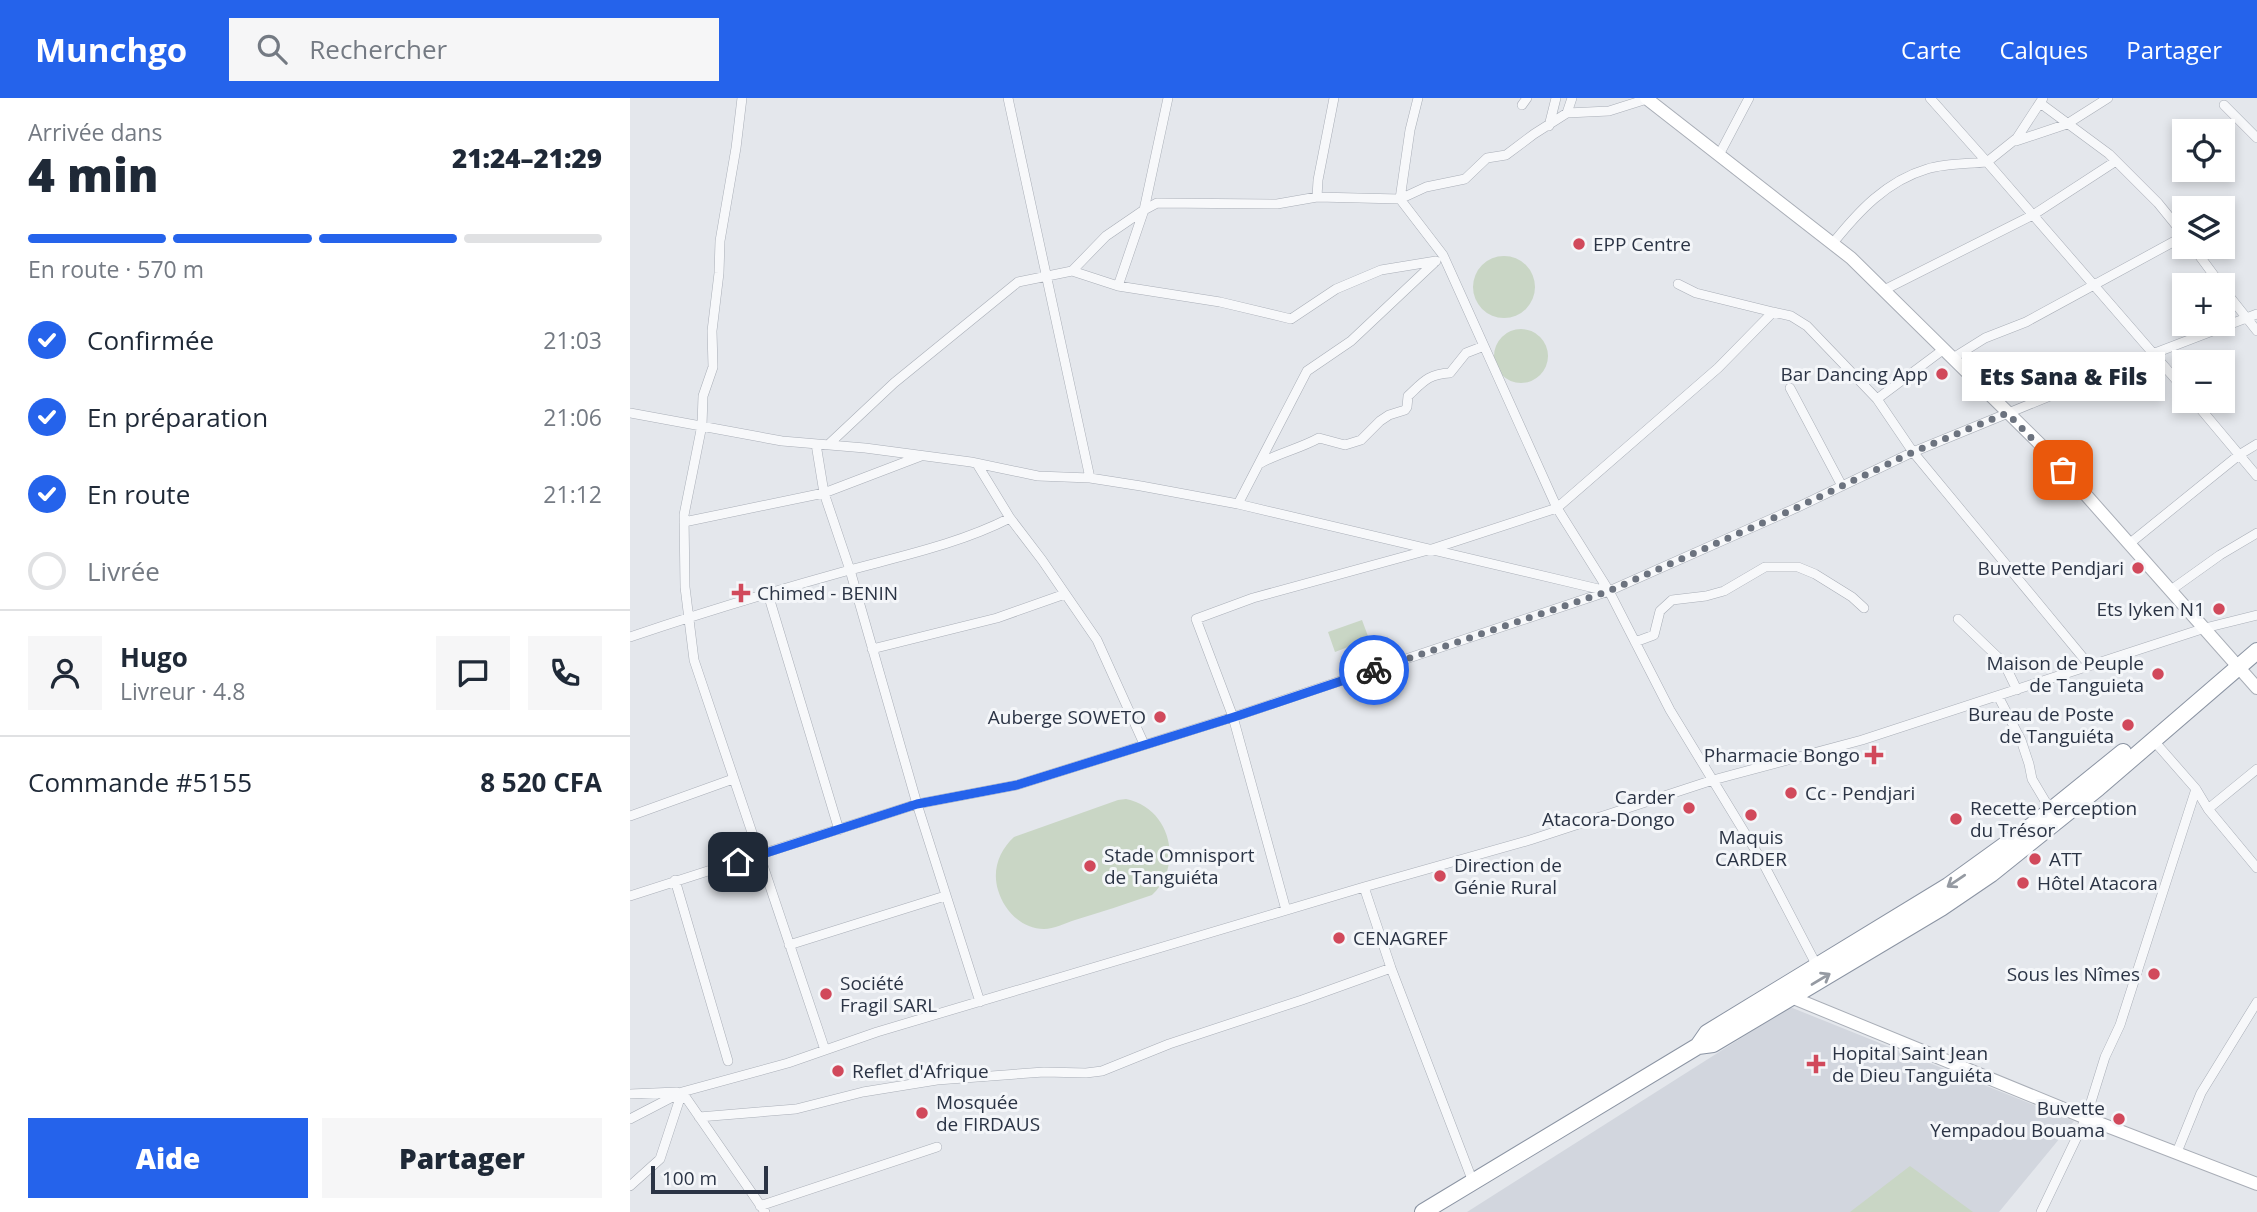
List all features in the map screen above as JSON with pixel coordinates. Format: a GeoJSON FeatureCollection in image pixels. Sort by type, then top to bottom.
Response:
{"type":"FeatureCollection","features":[{"type":"Feature","properties":{"kind":"highway"},"geometry":{"type":"LineString","coordinates":[[1788,991],[1817,966],[1987,868],[2154,741],[2235,664],[2257,639]]}},
{"type":"Feature","properties":{"kind":"highway"},"geometry":{"type":"LineString","coordinates":[[1423,1212],[1698,1046],[1707,1033],[1941,908],[2123,752],[2235,664],[2257,651]]}},
{"type":"Feature","properties":{"kind":"street"},"geometry":{"type":"LineString","coordinates":[[742,98],[720,241],[712,331],[713,367],[704,396],[702,425],[684,522],[685,587],[694,660],[825,1050]]}},
{"type":"Feature","properties":{"kind":"street"},"geometry":{"type":"LineString","coordinates":[[1008,98],[1090,478]]}},
{"type":"Feature","properties":{"kind":"street"},"geometry":{"type":"LineString","coordinates":[[1118,286],[1144,210],[1168,98]]}},
{"type":"Feature","properties":{"kind":"street"},"geometry":{"type":"LineString","coordinates":[[1317,197],[1334,98]]}},
{"type":"Feature","properties":{"kind":"street"},"geometry":{"type":"LineString","coordinates":[[1418,98],[1410,130],[1400,199],[1426,230],[1484,346],[1557,508],[1609,591],[1670,710],[1762,861],[1817,966]]}},
{"type":"Feature","properties":{"kind":"street"},"geometry":{"type":"LineString","coordinates":[[1549,126],[1556,98]]}},
{"type":"Feature","properties":{"kind":"street"},"geometry":{"type":"LineString","coordinates":[[1567,113],[1572,98]]}},
{"type":"Feature","properties":{"kind":"street"},"geometry":{"type":"LineString","coordinates":[[1719,155],[1749,98]]}},
{"type":"Feature","properties":{"kind":"street"},"geometry":{"type":"LineString","coordinates":[[1930,98],[2172,374]]}},
{"type":"Feature","properties":{"kind":"street"},"geometry":{"type":"LineString","coordinates":[[1833,243],[1856,214],[1894,183],[1926,169],[1987,162],[2014,142],[2067,124],[2108,98]]}},
{"type":"Feature","properties":{"kind":"street"},"geometry":{"type":"LineString","coordinates":[[1072,271],[1106,236],[1157,203],[1277,204],[1317,197],[1400,199],[1426,187],[1465,179],[1487,158],[1506,155],[1567,113],[1609,111],[1647,99],[1851,258],[2047,451],[2257,688]]}},
{"type":"Feature","properties":{"kind":"street"},"geometry":{"type":"LineString","coordinates":[[2014,142],[2041,101],[2116,161],[2158,202],[2172,220]]}},
{"type":"Feature","properties":{"kind":"street"},"geometry":{"type":"LineString","coordinates":[[2224,105],[2257,138]]}},
{"type":"Feature","properties":{"kind":"street"},"geometry":{"type":"LineString","coordinates":[[1884,290],[2033,215],[2116,161]]}},
{"type":"Feature","properties":{"kind":"street"},"geometry":{"type":"LineString","coordinates":[[1877,399],[1948,354],[2026,322],[2172,243]]}},
{"type":"Feature","properties":{"kind":"street"},"geometry":{"type":"LineString","coordinates":[[828,445],[894,383],[1018,282],[1072,271],[1118,286],[1220,302],[1291,319],[1336,289],[1381,270],[1440,258]]}},
{"type":"Feature","properties":{"kind":"street"},"geometry":{"type":"LineString","coordinates":[[1238,504],[1307,371],[1351,341],[1440,258]]}},
{"type":"Feature","properties":{"kind":"street"},"geometry":{"type":"LineString","coordinates":[[1678,284],[1696,293],[1791,316],[1807,326],[1877,399],[1913,452],[2090,667]]}},
{"type":"Feature","properties":{"kind":"street"},"geometry":{"type":"LineString","coordinates":[[2235,303],[2257,331]]}},
{"type":"Feature","properties":{"kind":"street"},"geometry":{"type":"LineString","coordinates":[[1286,910],[1234,717],[1196,619],[1253,598],[1432,549],[1557,508],[1718,368],[1773,312]]}},
{"type":"Feature","properties":{"kind":"street"},"geometry":{"type":"LineString","coordinates":[[630,896],[917,804],[1017,785],[1234,717],[1609,591],[1913,452],[2257,314]]}},
{"type":"Feature","properties":{"kind":"street"},"geometry":{"type":"LineString","coordinates":[[1258,464],[1319,438],[1345,445],[1361,440],[1380,421],[1405,410],[1408,396],[1429,377],[1437,373],[1450,373],[1466,354],[1484,346]]}},
{"type":"Feature","properties":{"kind":"street"},"geometry":{"type":"LineString","coordinates":[[1790,388],[1842,486]]}},
{"type":"Feature","properties":{"kind":"street"},"geometry":{"type":"LineString","coordinates":[[630,413],[782,441],[923,456],[1038,476],[1090,478],[1238,504],[1609,591]]}},
{"type":"Feature","properties":{"kind":"street"},"geometry":{"type":"LineString","coordinates":[[2204,413],[2257,476]]}},
{"type":"Feature","properties":{"kind":"street"},"geometry":{"type":"LineString","coordinates":[[2129,544],[2257,443]]}},
{"type":"Feature","properties":{"kind":"street"},"geometry":{"type":"LineString","coordinates":[[816,444],[824,493],[850,570],[945,896],[980,1002]]}},
{"type":"Feature","properties":{"kind":"street"},"geometry":{"type":"LineString","coordinates":[[684,522],[824,493],[923,456]]}},
{"type":"Feature","properties":{"kind":"street"},"geometry":{"type":"LineString","coordinates":[[978,464],[1010,519],[1097,640],[1144,744]]}},
{"type":"Feature","properties":{"kind":"street"},"geometry":{"type":"LineString","coordinates":[[630,637],[689,617],[916,553],[1010,519]]}},
{"type":"Feature","properties":{"kind":"street"},"geometry":{"type":"LineString","coordinates":[[2171,590],[2220,555],[2257,533]]}},
{"type":"Feature","properties":{"kind":"street"},"geometry":{"type":"LineString","coordinates":[[1635,642],[1654,635],[1660,611],[1672,600],[1724,591],[1765,567],[1798,567],[1815,574],[1852,597],[1864,608]]}},
{"type":"Feature","properties":{"kind":"street"},"geometry":{"type":"LineString","coordinates":[[768,594],[839,830]]}},
{"type":"Feature","properties":{"kind":"street"},"geometry":{"type":"LineString","coordinates":[[872,649],[997,618],[1065,594]]}},
{"type":"Feature","properties":{"kind":"street"},"geometry":{"type":"LineString","coordinates":[[630,1119],[682,1092],[788,1063],[877,1032],[1286,910],[1531,840],[1713,780],[1862,740],[2205,628],[2257,615]]}},
{"type":"Feature","properties":{"kind":"street"},"geometry":{"type":"LineString","coordinates":[[1958,619],[2004,663],[2017,690]]}},
{"type":"Feature","properties":{"kind":"street"},"geometry":{"type":"LineString","coordinates":[[1998,696],[2021,740],[2032,779],[2051,811]]}},
{"type":"Feature","properties":{"kind":"street"},"geometry":{"type":"LineString","coordinates":[[2154,741],[2196,789],[2208,809],[2257,868]]}},
{"type":"Feature","properties":{"kind":"street"},"geometry":{"type":"LineString","coordinates":[[2208,809],[2257,769]]}},
{"type":"Feature","properties":{"kind":"street"},"geometry":{"type":"LineString","coordinates":[[630,816],[733,779]]}},
{"type":"Feature","properties":{"kind":"street"},"geometry":{"type":"LineString","coordinates":[[2041,1212],[2086,1118],[2105,1057],[2120,1025],[2196,789]]}},
{"type":"Feature","properties":{"kind":"street"},"geometry":{"type":"LineString","coordinates":[[675,880],[728,1061]]}},
{"type":"Feature","properties":{"kind":"street"},"geometry":{"type":"LineString","coordinates":[[1364,887],[1391,968],[1473,1182]]}},
{"type":"Feature","properties":{"kind":"street"},"geometry":{"type":"LineString","coordinates":[[789,945],[945,896]]}},
{"type":"Feature","properties":{"kind":"street"},"geometry":{"type":"LineString","coordinates":[[699,1117],[796,1109],[863,1092],[937,1080],[1102,1070],[1169,1044],[1391,968]]}},
{"type":"Feature","properties":{"kind":"street"},"geometry":{"type":"LineString","coordinates":[[1788,991],[2086,1118],[2257,1185]]}},
{"type":"Feature","properties":{"kind":"street"},"geometry":{"type":"LineString","coordinates":[[2177,1152],[2201,1093],[2257,1002]]}},
{"type":"Feature","properties":{"kind":"street"},"geometry":{"type":"LineString","coordinates":[[682,1092],[762,1209],[937,1147]]}},
{"type":"Feature","properties":{"kind":"street"},"geometry":{"type":"LineString","coordinates":[[631,1093],[682,1092]]}},
{"type":"Feature","properties":{"kind":"street"},"geometry":{"type":"LineString","coordinates":[[630,1186],[660,1158],[682,1092]]}},
{"type":"Feature","properties":{"kind":"shaded area","name":"Hopital Saint Jean de Dieu Tanguiéta"},"geometry":{"type":"Polygon","coordinates":[[[1790,1007],[2074,1121],[1999,1212],[1467,1212],[1790,1007]]]}},
{"type":"Feature","properties":{"kind":"green space"},"geometry":{"type":"Polygon","coordinates":[[[1498,256],[1510,256],[1526,265],[1533,275],[1533,299],[1526,309],[1510,318],[1498,318],[1487,313],[1478,304],[1473,293],[1473,281],[1478,270],[1487,261],[1498,256]]]}},
{"type":"Feature","properties":{"kind":"green space"},"geometry":{"type":"Polygon","coordinates":[[[1521,329],[1540,337],[1548,356],[1540,375],[1521,383],[1502,375],[1494,356],[1502,337],[1521,329]]]}},
{"type":"Feature","properties":{"kind":"green space"},"geometry":{"type":"Polygon","coordinates":[[[1362,620],[1369,639],[1335,652],[1328,632],[1362,620]]]}},
{"type":"Feature","properties":{"kind":"green space"},"geometry":{"type":"Polygon","coordinates":[[[1126,799],[1141,804],[1154,814],[1168,839],[1168,869],[1162,883],[1152,895],[1048,929],[1028,926],[1009,912],[996,883],[996,868],[1001,855],[1014,837],[1126,799]]]}},
{"type":"Feature","properties":{"kind":"green space"},"geometry":{"type":"Polygon","coordinates":[[[1910,1166],[1973,1212],[1850,1212],[1910,1166]]]}},
{"type":"Feature","properties":{"kind":"way so far"},"geometry":{"type":"LineString","coordinates":[[1374,670],[1609,591],[1796,508],[1913,452],[2007,413],[2063,470]]}},
{"type":"Feature","properties":{"kind":"place","name":"EPP Centre"},"geometry":{"type":"Point","coordinates":[1579,244]}},
{"type":"Feature","properties":{"kind":"place","name":"Bar Dancing App"},"geometry":{"type":"Point","coordinates":[1942,374]}},
{"type":"Feature","properties":{"kind":"place","name":"Ets Sana & Fils"},"geometry":{"type":"Point","coordinates":[2063,470]}},
{"type":"Feature","properties":{"kind":"place","name":"Buvette Pendjari"},"geometry":{"type":"Point","coordinates":[2138,568]}},
{"type":"Feature","properties":{"kind":"place","name":"Chimed - BENIN"},"geometry":{"type":"Point","coordinates":[741,593]}},
{"type":"Feature","properties":{"kind":"place","name":"Ets Iyken N1"},"geometry":{"type":"Point","coordinates":[2219,609]}},
{"type":"Feature","properties":{"kind":"place","name":"Maison de Peuple de Tanguieta"},"geometry":{"type":"Point","coordinates":[2158,674]}},
{"type":"Feature","properties":{"kind":"place","name":"Auberge SOWETO"},"geometry":{"type":"Point","coordinates":[1160,717]}},
{"type":"Feature","properties":{"kind":"place","name":"Bureau de Poste de Tanguiéta"},"geometry":{"type":"Point","coordinates":[2128,725]}},
{"type":"Feature","properties":{"kind":"place","name":"Pharmacie Bongo"},"geometry":{"type":"Point","coordinates":[1874,755]}},
{"type":"Feature","properties":{"kind":"place","name":"Cc - Pendjari"},"geometry":{"type":"Point","coordinates":[1791,793]}},
{"type":"Feature","properties":{"kind":"place","name":"Carder Atacora-Dongo"},"geometry":{"type":"Point","coordinates":[1689,808]}},
{"type":"Feature","properties":{"kind":"place","name":"Maquis CARDER"},"geometry":{"type":"Point","coordinates":[1751,815]}},
{"type":"Feature","properties":{"kind":"place","name":"Recette Perception du Trésor"},"geometry":{"type":"Point","coordinates":[1956,819]}},
{"type":"Feature","properties":{"kind":"place","name":"ATT"},"geometry":{"type":"Point","coordinates":[2035,859]}},
{"type":"Feature","properties":{"kind":"place","name":"Stade Omnisport de Tanguiéta"},"geometry":{"type":"Point","coordinates":[1090,866]}},
{"type":"Feature","properties":{"kind":"place","name":"Direction de Génie Rural"},"geometry":{"type":"Point","coordinates":[1440,876]}},
{"type":"Feature","properties":{"kind":"place","name":"Hôtel Atacora"},"geometry":{"type":"Point","coordinates":[2023,883]}},
{"type":"Feature","properties":{"kind":"place","name":"CENAGREF"},"geometry":{"type":"Point","coordinates":[1339,938]}},
{"type":"Feature","properties":{"kind":"place","name":"Sous les Nîmes"},"geometry":{"type":"Point","coordinates":[2154,974]}},
{"type":"Feature","properties":{"kind":"place","name":"Société Fragil SARL"},"geometry":{"type":"Point","coordinates":[826,994]}},
{"type":"Feature","properties":{"kind":"place","name":"Hopital Saint Jean de Dieu Tanguiéta"},"geometry":{"type":"Point","coordinates":[1816,1064]}},
{"type":"Feature","properties":{"kind":"place","name":"Reflet d'Afrique"},"geometry":{"type":"Point","coordinates":[838,1071]}},
{"type":"Feature","properties":{"kind":"place","name":"Mosquée de FIRDAUS"},"geometry":{"type":"Point","coordinates":[922,1113]}},
{"type":"Feature","properties":{"kind":"place","name":"Buvette Yempadou Bouama"},"geometry":{"type":"Point","coordinates":[2119,1119]}},
{"type":"Feature","properties":{"kind":"route"},"geometry":{"type":"LineString","coordinates":[[738,862],[917,804],[1017,785],[1374,670]]}}]}
